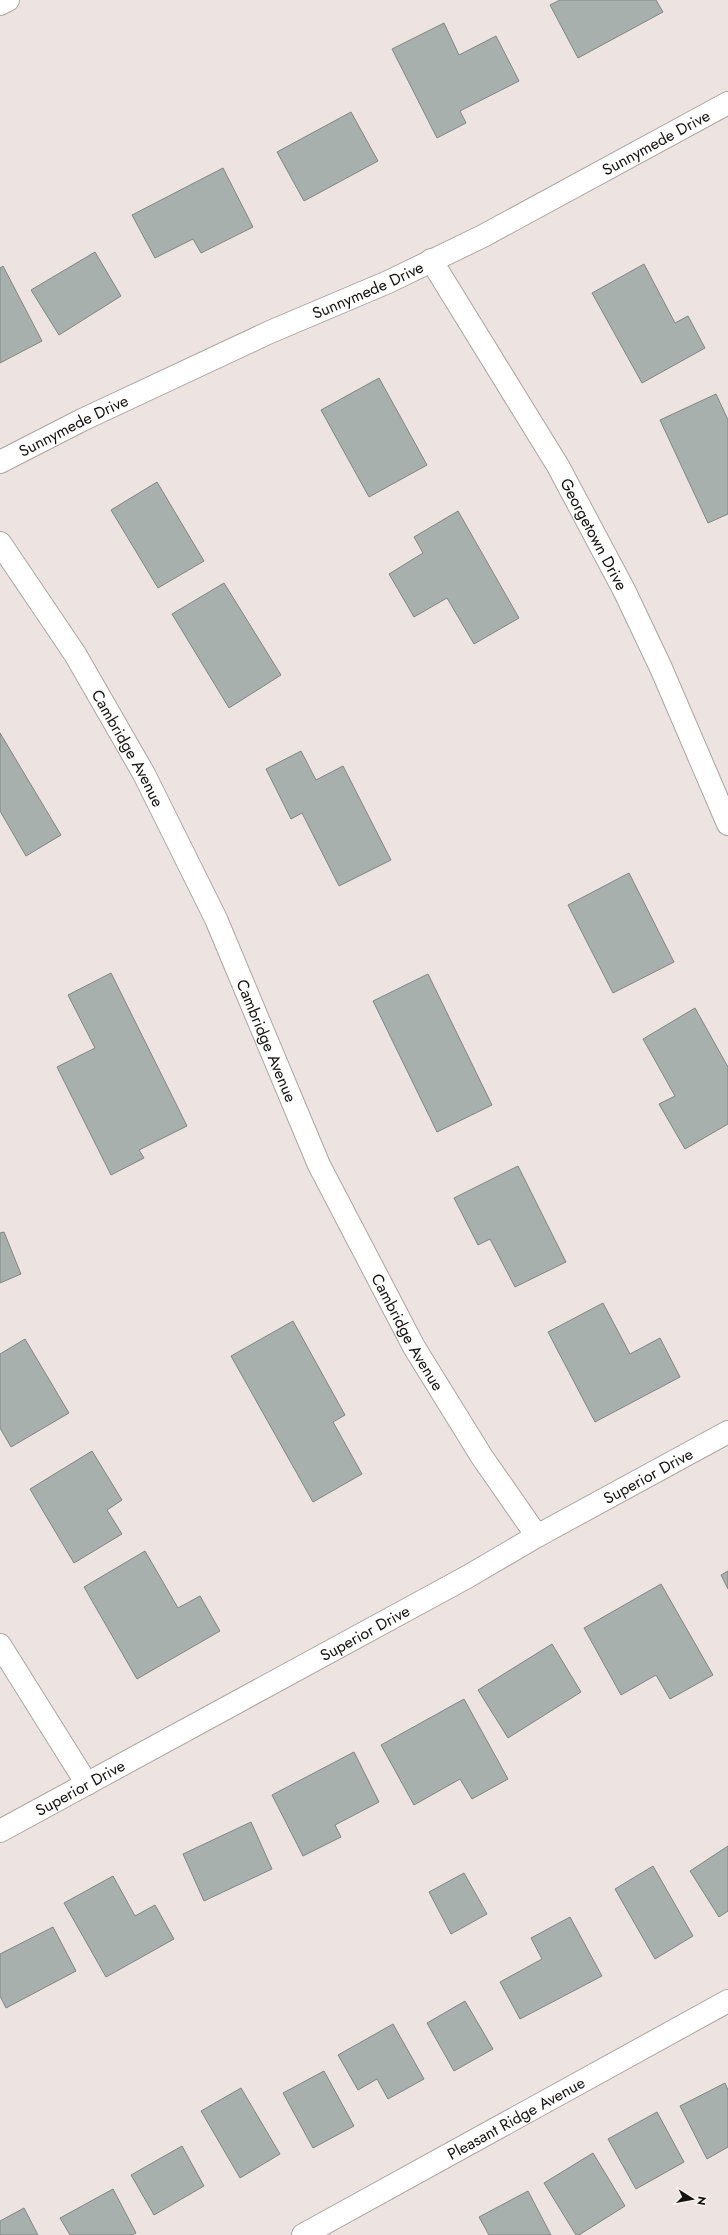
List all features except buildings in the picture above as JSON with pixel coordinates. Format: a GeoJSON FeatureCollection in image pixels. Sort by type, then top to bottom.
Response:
{"type":"FeatureCollection","features":[{"type":"Feature","properties":{"kind":"street"},"geometry":{"type":"LineString","coordinates":[[0,4],[8,0]]}},
{"type":"Feature","properties":{"kind":"street","name":"Sunnymede Drive"},"geometry":{"type":"LineString","coordinates":[[0,462],[82,420],[262,336],[388,282],[483,236],[728,103]]}},
{"type":"Feature","properties":{"kind":"street","name":"Georgetown Drive"},"geometry":{"type":"LineString","coordinates":[[431,260],[558,466],[620,583],[661,668],[728,824]]}},
{"type":"Feature","properties":{"kind":"street","name":"Cambridge Avenue"},"geometry":{"type":"LineString","coordinates":[[0,543],[75,654],[144,774],[216,919],[319,1165],[414,1347],[482,1457],[538,1536]]}},
{"type":"Feature","properties":{"kind":"street","name":"Superior Drive"},"geometry":{"type":"LineString","coordinates":[[0,1831],[467,1577],[538,1536],[728,1432]]}},
{"type":"Feature","properties":{"kind":"street"},"geometry":{"type":"LineString","coordinates":[[0,1645],[87,1784]]}},
{"type":"Feature","properties":{"kind":"street","name":"Pleasant Ridge Avenue"},"geometry":{"type":"LineString","coordinates":[[303,2235],[728,2001]]}}]}
